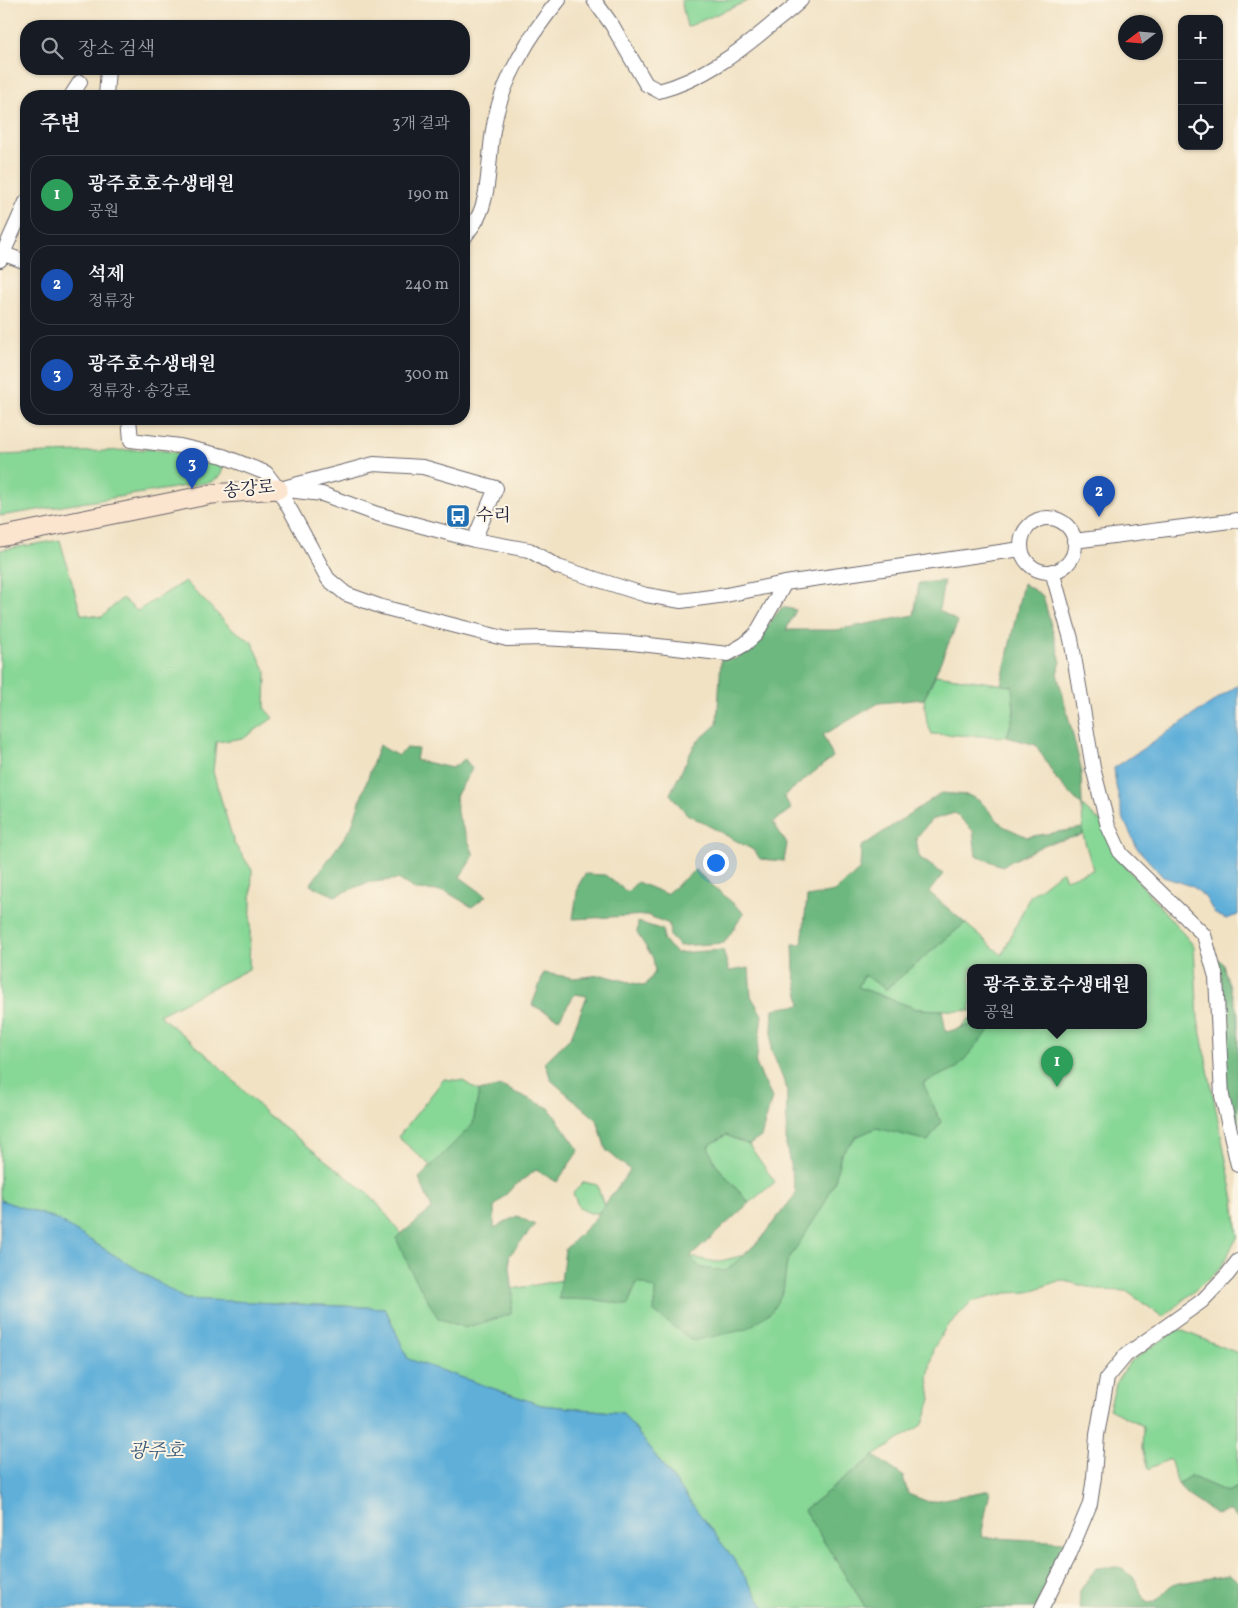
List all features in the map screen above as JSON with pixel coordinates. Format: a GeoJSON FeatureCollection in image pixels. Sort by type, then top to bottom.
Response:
{"type":"FeatureCollection","features":[{"type":"Feature","properties":{"kind":"main road","name":"송강로"},"geometry":{"type":"LineString","coordinates":[[0,537],[212,494],[278,489]]}},
{"type":"Feature","properties":{"kind":"street"},"geometry":{"type":"LineString","coordinates":[[470,229],[478,218],[485,197],[494,125],[508,79],[545,16],[559,0]]}},
{"type":"Feature","properties":{"kind":"street"},"geometry":{"type":"LineString","coordinates":[[594,0],[612,25],[646,84],[659,91],[694,78],[740,51],[801,0]]}},
{"type":"Feature","properties":{"kind":"street"},"geometry":{"type":"LineString","coordinates":[[106,90],[108,75]]}},
{"type":"Feature","properties":{"kind":"street"},"geometry":{"type":"LineString","coordinates":[[75,90],[80,82]]}},
{"type":"Feature","properties":{"kind":"street"},"geometry":{"type":"LineString","coordinates":[[20,216],[2,257],[20,261]]}},
{"type":"Feature","properties":{"kind":"street"},"geometry":{"type":"LineString","coordinates":[[130,425],[131,440],[180,446],[223,456],[266,473],[278,489],[328,579],[346,594],[382,607],[507,639],[542,638],[632,643],[728,654],[745,644],[756,634],[785,583]]}},
{"type":"Feature","properties":{"kind":"street","name":"송강로"},"geometry":{"type":"LineString","coordinates":[[278,489],[374,464],[423,467],[496,488],[474,540]]}},
{"type":"Feature","properties":{"kind":"street"},"geometry":{"type":"LineString","coordinates":[[278,489],[322,494],[377,514],[474,540],[529,550],[558,567],[646,595],[681,601],[726,595],[785,583],[1021,549]]}},
{"type":"Feature","properties":{"kind":"street"},"geometry":{"type":"LineString","coordinates":[[1046,518],[1063,522],[1069,529],[1074,541],[1072,555],[1068,562],[1061,568],[1052,571],[1036,569],[1029,564],[1021,549],[1021,540],[1024,532],[1037,520],[1046,518]]}},
{"type":"Feature","properties":{"kind":"street"},"geometry":{"type":"LineString","coordinates":[[1074,541],[1238,520]]}},
{"type":"Feature","properties":{"kind":"street"},"geometry":{"type":"LineString","coordinates":[[1052,571],[1071,639],[1093,768],[1108,826],[1121,854],[1204,935],[1216,977],[1222,1096],[1238,1165]]}},
{"type":"Feature","properties":{"kind":"street"},"geometry":{"type":"LineString","coordinates":[[1042,1608],[1067,1559],[1090,1504],[1097,1435],[1107,1378],[1126,1354],[1202,1301],[1238,1261]]}},
{"type":"Feature","properties":{"kind":"green space"},"geometry":{"type":"Polygon","coordinates":[[[681,0],[750,0],[687,27],[681,0]]]}},
{"type":"Feature","properties":{"kind":"green space"},"geometry":{"type":"Polygon","coordinates":[[[154,449],[226,461],[220,476],[211,482],[0,516],[0,455],[154,449]]]}},
{"type":"Feature","properties":{"kind":"green space"},"geometry":{"type":"Polygon","coordinates":[[[60,540],[81,614],[102,617],[122,598],[137,611],[185,581],[231,628],[252,642],[266,672],[265,709],[273,718],[244,738],[216,742],[213,772],[234,843],[252,870],[249,969],[159,1015],[213,1060],[267,1114],[372,1197],[421,1258],[485,1294],[690,1257],[717,1262],[744,1255],[758,1242],[796,1194],[967,1021],[967,1029],[1147,1029],[1147,964],[967,964],[967,1011],[917,1009],[858,987],[864,975],[886,989],[965,923],[1002,955],[1030,896],[1062,871],[1066,879],[1093,870],[1083,835],[1082,806],[1101,822],[1114,853],[1194,946],[1198,1019],[1234,1200],[1238,1236],[1220,1269],[1163,1317],[1126,1291],[1099,1290],[1061,1280],[1028,1292],[1007,1293],[971,1302],[945,1329],[933,1349],[928,1379],[931,1399],[923,1424],[874,1456],[804,1510],[866,1608],[765,1608],[732,1557],[623,1413],[541,1405],[408,1359],[385,1308],[185,1299],[56,1219],[0,1200],[0,550],[60,540]]]}},
{"type":"Feature","properties":{"kind":"green space"},"geometry":{"type":"Polygon","coordinates":[[[944,581],[939,610],[958,622],[924,699],[879,703],[823,735],[833,757],[784,796],[791,809],[773,822],[787,844],[784,861],[760,859],[755,851],[687,814],[670,794],[695,744],[717,724],[721,659],[736,659],[753,643],[782,607],[796,610],[786,630],[836,630],[914,615],[919,583],[944,581]]]}},
{"type":"Feature","properties":{"kind":"green space"},"geometry":{"type":"Polygon","coordinates":[[[1023,583],[1043,596],[1061,662],[1057,673],[1081,767],[1082,806],[1057,780],[1036,745],[1007,737],[1014,712],[1012,686],[1001,685],[1023,583]]]}},
{"type":"Feature","properties":{"kind":"green space"},"geometry":{"type":"Polygon","coordinates":[[[936,675],[1012,686],[1014,712],[1007,737],[932,734],[927,723],[924,699],[936,675]]]}},
{"type":"Feature","properties":{"kind":"green space"},"geometry":{"type":"Polygon","coordinates":[[[379,745],[398,756],[406,748],[418,749],[416,760],[452,768],[465,759],[472,769],[456,796],[457,813],[474,855],[460,877],[486,896],[472,907],[445,891],[416,890],[398,879],[366,883],[335,896],[310,885],[351,828],[379,745]]]}},
{"type":"Feature","properties":{"kind":"green space"},"geometry":{"type":"Polygon","coordinates":[[[941,793],[968,795],[980,801],[1003,826],[1027,837],[1083,828],[1083,835],[1046,844],[1002,866],[976,856],[973,831],[955,813],[931,820],[916,838],[919,857],[943,874],[929,892],[965,923],[886,989],[864,975],[858,987],[917,1009],[942,1010],[946,1032],[967,1026],[967,1029],[990,1029],[957,1068],[923,1083],[941,1122],[928,1141],[876,1128],[856,1137],[841,1154],[835,1181],[822,1208],[787,1262],[783,1292],[771,1312],[747,1329],[693,1341],[654,1312],[655,1289],[637,1282],[628,1305],[597,1300],[559,1299],[565,1249],[593,1221],[630,1170],[606,1150],[597,1120],[551,1080],[545,1062],[571,1037],[587,996],[575,994],[559,1019],[532,1005],[544,973],[574,978],[602,975],[645,986],[655,972],[653,958],[637,933],[638,922],[663,930],[663,940],[676,953],[723,950],[729,971],[749,968],[751,996],[762,1015],[756,1064],[772,1098],[761,1137],[749,1145],[726,1135],[708,1146],[716,1165],[749,1203],[690,1257],[701,1268],[726,1271],[758,1242],[796,1194],[786,1145],[787,1089],[771,1049],[773,1009],[801,1005],[794,970],[793,944],[802,944],[807,897],[834,892],[860,869],[861,847],[941,793]]]}},
{"type":"Feature","properties":{"kind":"green space"},"geometry":{"type":"Polygon","coordinates":[[[695,870],[744,913],[724,943],[679,946],[670,937],[669,924],[647,915],[573,919],[578,886],[585,874],[605,875],[627,892],[637,882],[666,894],[695,870]]]}},
{"type":"Feature","properties":{"kind":"green space"},"geometry":{"type":"Polygon","coordinates":[[[1216,958],[1222,962],[1238,1014],[1238,1149],[1226,1097],[1216,958]]]}},
{"type":"Feature","properties":{"kind":"green space"},"geometry":{"type":"Polygon","coordinates":[[[444,1079],[463,1081],[479,1091],[473,1124],[431,1166],[398,1137],[444,1079]]]}},
{"type":"Feature","properties":{"kind":"green space"},"geometry":{"type":"Polygon","coordinates":[[[501,1086],[549,1108],[579,1150],[557,1182],[536,1170],[513,1187],[494,1207],[494,1228],[517,1216],[535,1225],[509,1256],[513,1295],[511,1314],[465,1328],[438,1318],[412,1273],[396,1238],[432,1209],[419,1178],[473,1124],[479,1091],[501,1086]]]}},
{"type":"Feature","properties":{"kind":"green space"},"geometry":{"type":"Polygon","coordinates":[[[726,1135],[749,1145],[775,1182],[749,1203],[716,1165],[707,1146],[726,1135]]]}},
{"type":"Feature","properties":{"kind":"green space"},"geometry":{"type":"Polygon","coordinates":[[[584,1182],[597,1185],[604,1206],[598,1213],[590,1213],[579,1208],[573,1193],[584,1182]]]}},
{"type":"Feature","properties":{"kind":"green space"},"geometry":{"type":"Polygon","coordinates":[[[1178,1329],[1238,1353],[1238,1487],[1227,1492],[1190,1476],[1178,1484],[1170,1459],[1148,1469],[1142,1448],[1143,1426],[1109,1409],[1117,1381],[1130,1362],[1178,1329]]]}},
{"type":"Feature","properties":{"kind":"green space"},"geometry":{"type":"Polygon","coordinates":[[[874,1456],[903,1476],[908,1494],[929,1502],[990,1490],[981,1537],[1065,1542],[1035,1608],[866,1608],[804,1510],[874,1456]]]}},
{"type":"Feature","properties":{"kind":"green space"},"geometry":{"type":"Polygon","coordinates":[[[1190,1476],[1227,1492],[1238,1487],[1238,1520],[1231,1511],[1217,1515],[1187,1495],[1178,1484],[1190,1476]]]}},
{"type":"Feature","properties":{"kind":"green space"},"geometry":{"type":"Polygon","coordinates":[[[1119,1567],[1133,1577],[1147,1603],[1155,1602],[1173,1584],[1229,1575],[1238,1582],[1238,1608],[1079,1608],[1080,1591],[1096,1568],[1119,1567]]]}},
{"type":"Feature","properties":{"kind":"water"},"geometry":{"type":"Polygon","coordinates":[[[1238,685],[1238,915],[1226,919],[1215,914],[1205,897],[1192,886],[1163,877],[1137,848],[1123,818],[1114,768],[1238,685]]]}},
{"type":"Feature","properties":{"kind":"water","name":"광주호"},"geometry":{"type":"Polygon","coordinates":[[[0,1200],[56,1219],[185,1299],[385,1308],[408,1359],[541,1405],[623,1413],[732,1557],[765,1608],[0,1608],[0,1200]]]}},
{"type":"Feature","properties":{"kind":"place","name":"광주호수생태원"},"geometry":{"type":"Point","coordinates":[192,489]}},
{"type":"Feature","properties":{"kind":"place","name":"수리"},"geometry":{"type":"Point","coordinates":[458,516]}},
{"type":"Feature","properties":{"kind":"place","name":"석제"},"geometry":{"type":"Point","coordinates":[1099,517]}},
{"type":"Feature","properties":{"kind":"place","name":"광주호호수생태원"},"geometry":{"type":"Point","coordinates":[1057,1087]}}]}
